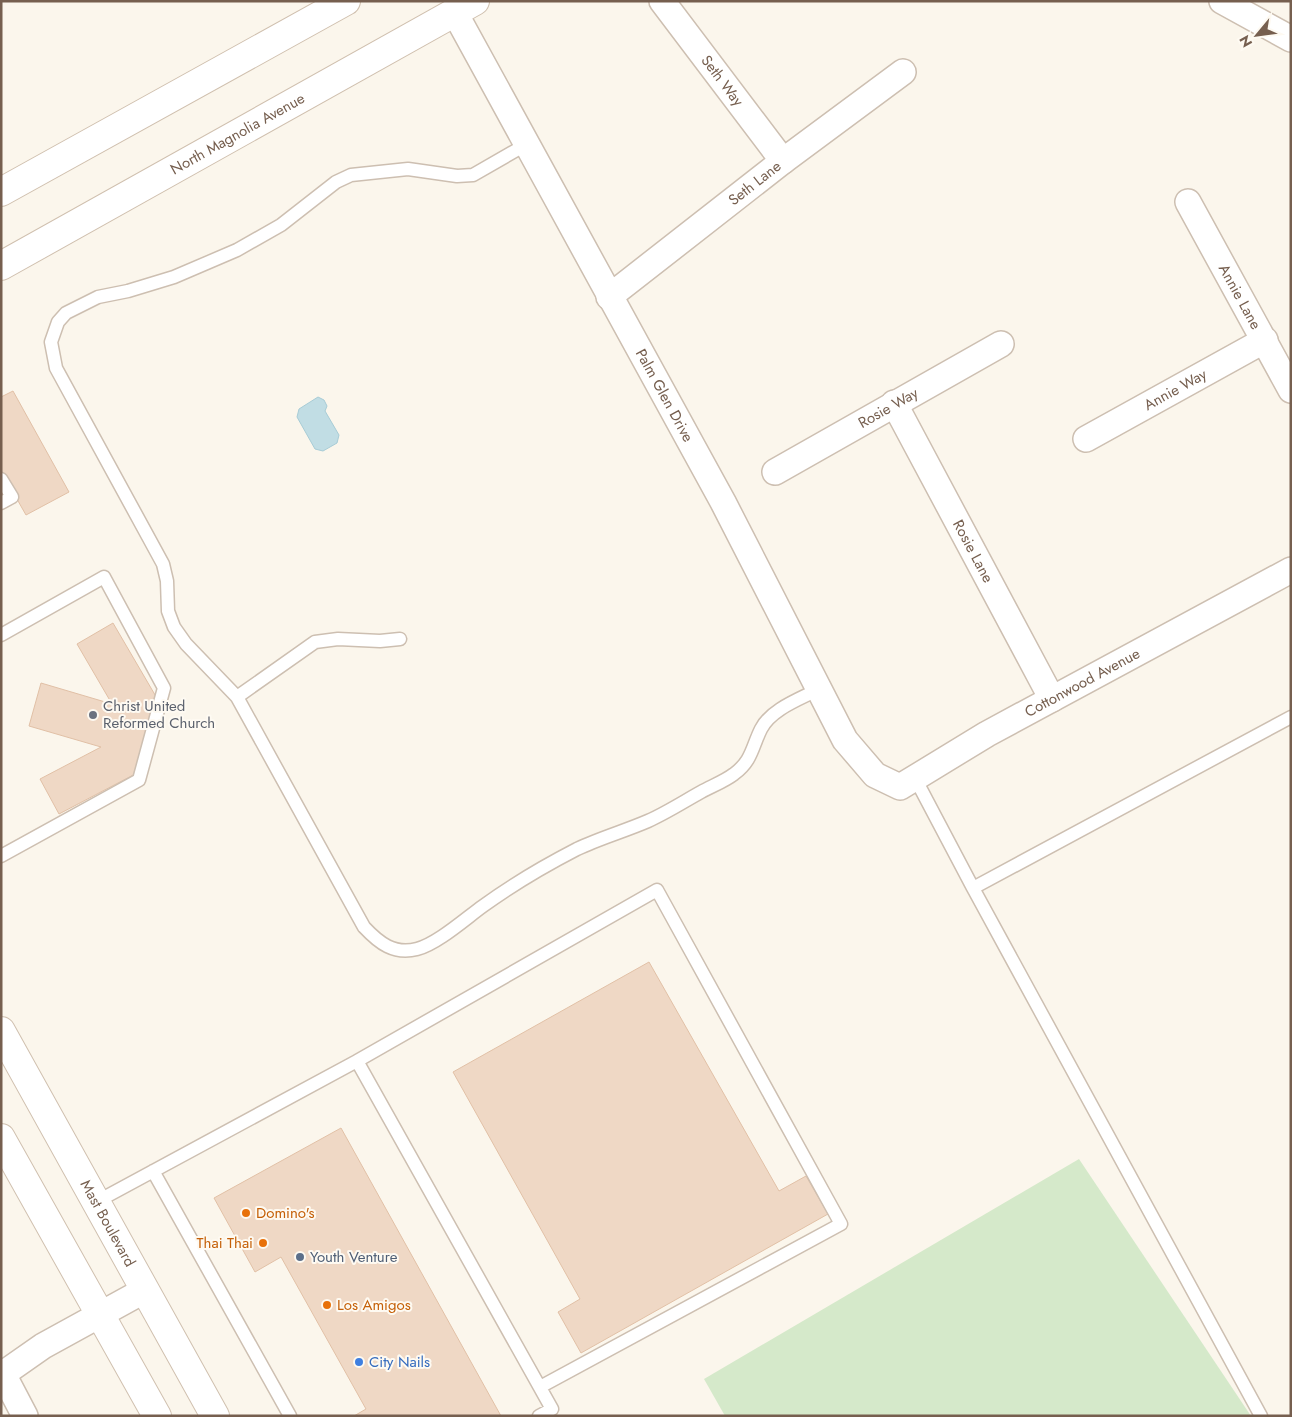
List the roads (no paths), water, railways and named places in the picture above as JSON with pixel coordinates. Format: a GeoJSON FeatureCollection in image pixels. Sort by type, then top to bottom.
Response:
{"type":"FeatureCollection","features":[{"type":"Feature","properties":{"kind":"main road"},"geometry":{"type":"LineString","coordinates":[[1,192],[346,1]]}},
{"type":"Feature","properties":{"kind":"main road","name":"North Magnolia Avenue"},"geometry":{"type":"LineString","coordinates":[[1,266],[460,5]]}},
{"type":"Feature","properties":{"kind":"main road","name":"Mast Boulevard"},"geometry":{"type":"LineString","coordinates":[[1,1031],[215,1416]]}},
{"type":"Feature","properties":{"kind":"main road"},"geometry":{"type":"LineString","coordinates":[[1,1138],[157,1416]]}},
{"type":"Feature","properties":{"kind":"street","name":"Seth Way"},"geometry":{"type":"LineString","coordinates":[[662,1],[784,161]]}},
{"type":"Feature","properties":{"kind":"street"},"geometry":{"type":"LineString","coordinates":[[1222,1],[1291,39]]}},
{"type":"Feature","properties":{"kind":"street","name":"Palm Glen Drive"},"geometry":{"type":"LineString","coordinates":[[460,5],[527,144],[722,502],[845,740],[875,775]]}},
{"type":"Feature","properties":{"kind":"street","name":"Seth Lane"},"geometry":{"type":"LineString","coordinates":[[609,297],[784,161],[903,72]]}},
{"type":"Feature","properties":{"kind":"street","name":"Annie Lane"},"geometry":{"type":"LineString","coordinates":[[1188,202],[1291,390]]}},
{"type":"Feature","properties":{"kind":"street","name":"Annie Way"},"geometry":{"type":"LineString","coordinates":[[1086,439],[1264,340]]}},
{"type":"Feature","properties":{"kind":"street","name":"Rosie Way"},"geometry":{"type":"LineString","coordinates":[[774,472],[1001,344]]}},
{"type":"Feature","properties":{"kind":"street","name":"Rosie Lane"},"geometry":{"type":"LineString","coordinates":[[894,403],[1052,699]]}},
{"type":"Feature","properties":{"kind":"street","name":"Cottonwood Avenue"},"geometry":{"type":"LineString","coordinates":[[875,775],[900,788],[987,734],[1291,570]]}},
{"type":"Feature","properties":{"kind":"street"},"geometry":{"type":"LineString","coordinates":[[26,1416],[2,1373],[43,1346],[144,1290]]}},
{"type":"Feature","properties":{"kind":"lane"},"geometry":{"type":"LineString","coordinates":[[527,144],[473,175],[457,176],[408,169],[351,175],[336,182],[281,225],[237,250],[174,277],[128,291],[98,297],[66,313],[58,322],[51,342],[56,368],[163,564],[167,581],[168,611],[174,627],[186,644],[237,697],[364,927],[377,941],[390,948],[403,951],[418,949],[448,932],[508,890],[578,849],[649,821],[734,775],[752,754],[761,729],[768,720],[780,710],[819,689]]}},
{"type":"Feature","properties":{"kind":"lane"},"geometry":{"type":"LineString","coordinates":[[1,479],[12,497],[1,503]]}},
{"type":"Feature","properties":{"kind":"lane"},"geometry":{"type":"LineString","coordinates":[[1,635],[104,578],[164,688],[139,780],[3,850]]}},
{"type":"Feature","properties":{"kind":"lane"},"geometry":{"type":"LineString","coordinates":[[237,697],[315,642],[338,639],[380,641],[400,639]]}},
{"type":"Feature","properties":{"kind":"lane"},"geometry":{"type":"LineString","coordinates":[[973,888],[1291,718]]}},
{"type":"Feature","properties":{"kind":"lane"},"geometry":{"type":"LineString","coordinates":[[915,778],[1261,1416]]}},
{"type":"Feature","properties":{"kind":"lane"},"geometry":{"type":"LineString","coordinates":[[96,1202],[356,1061],[657,890],[841,1224],[540,1387]]}},
{"type":"Feature","properties":{"kind":"lane"},"geometry":{"type":"LineString","coordinates":[[356,1061],[552,1409],[539,1416]]}},
{"type":"Feature","properties":{"kind":"lane"},"geometry":{"type":"LineString","coordinates":[[153,1171],[290,1416]]}},
{"type":"Feature","properties":{"kind":"water"},"geometry":{"type":"Polygon","coordinates":[[[318,397],[324,400],[327,406],[325,411],[339,435],[337,443],[323,451],[315,449],[297,417],[299,409],[318,397]]]}},
{"type":"Feature","properties":{"kind":"place","name":"Christ United Reformed Church"},"geometry":{"type":"Point","coordinates":[93,715]}},
{"type":"Feature","properties":{"kind":"place","name":"Domino's"},"geometry":{"type":"Point","coordinates":[246,1213]}},
{"type":"Feature","properties":{"kind":"place","name":"Thai Thai"},"geometry":{"type":"Point","coordinates":[263,1243]}},
{"type":"Feature","properties":{"kind":"place","name":"Youth Venture"},"geometry":{"type":"Point","coordinates":[300,1257]}},
{"type":"Feature","properties":{"kind":"place","name":"Los Amigos"},"geometry":{"type":"Point","coordinates":[327,1305]}},
{"type":"Feature","properties":{"kind":"place","name":"City Nails"},"geometry":{"type":"Point","coordinates":[359,1362]}}]}
